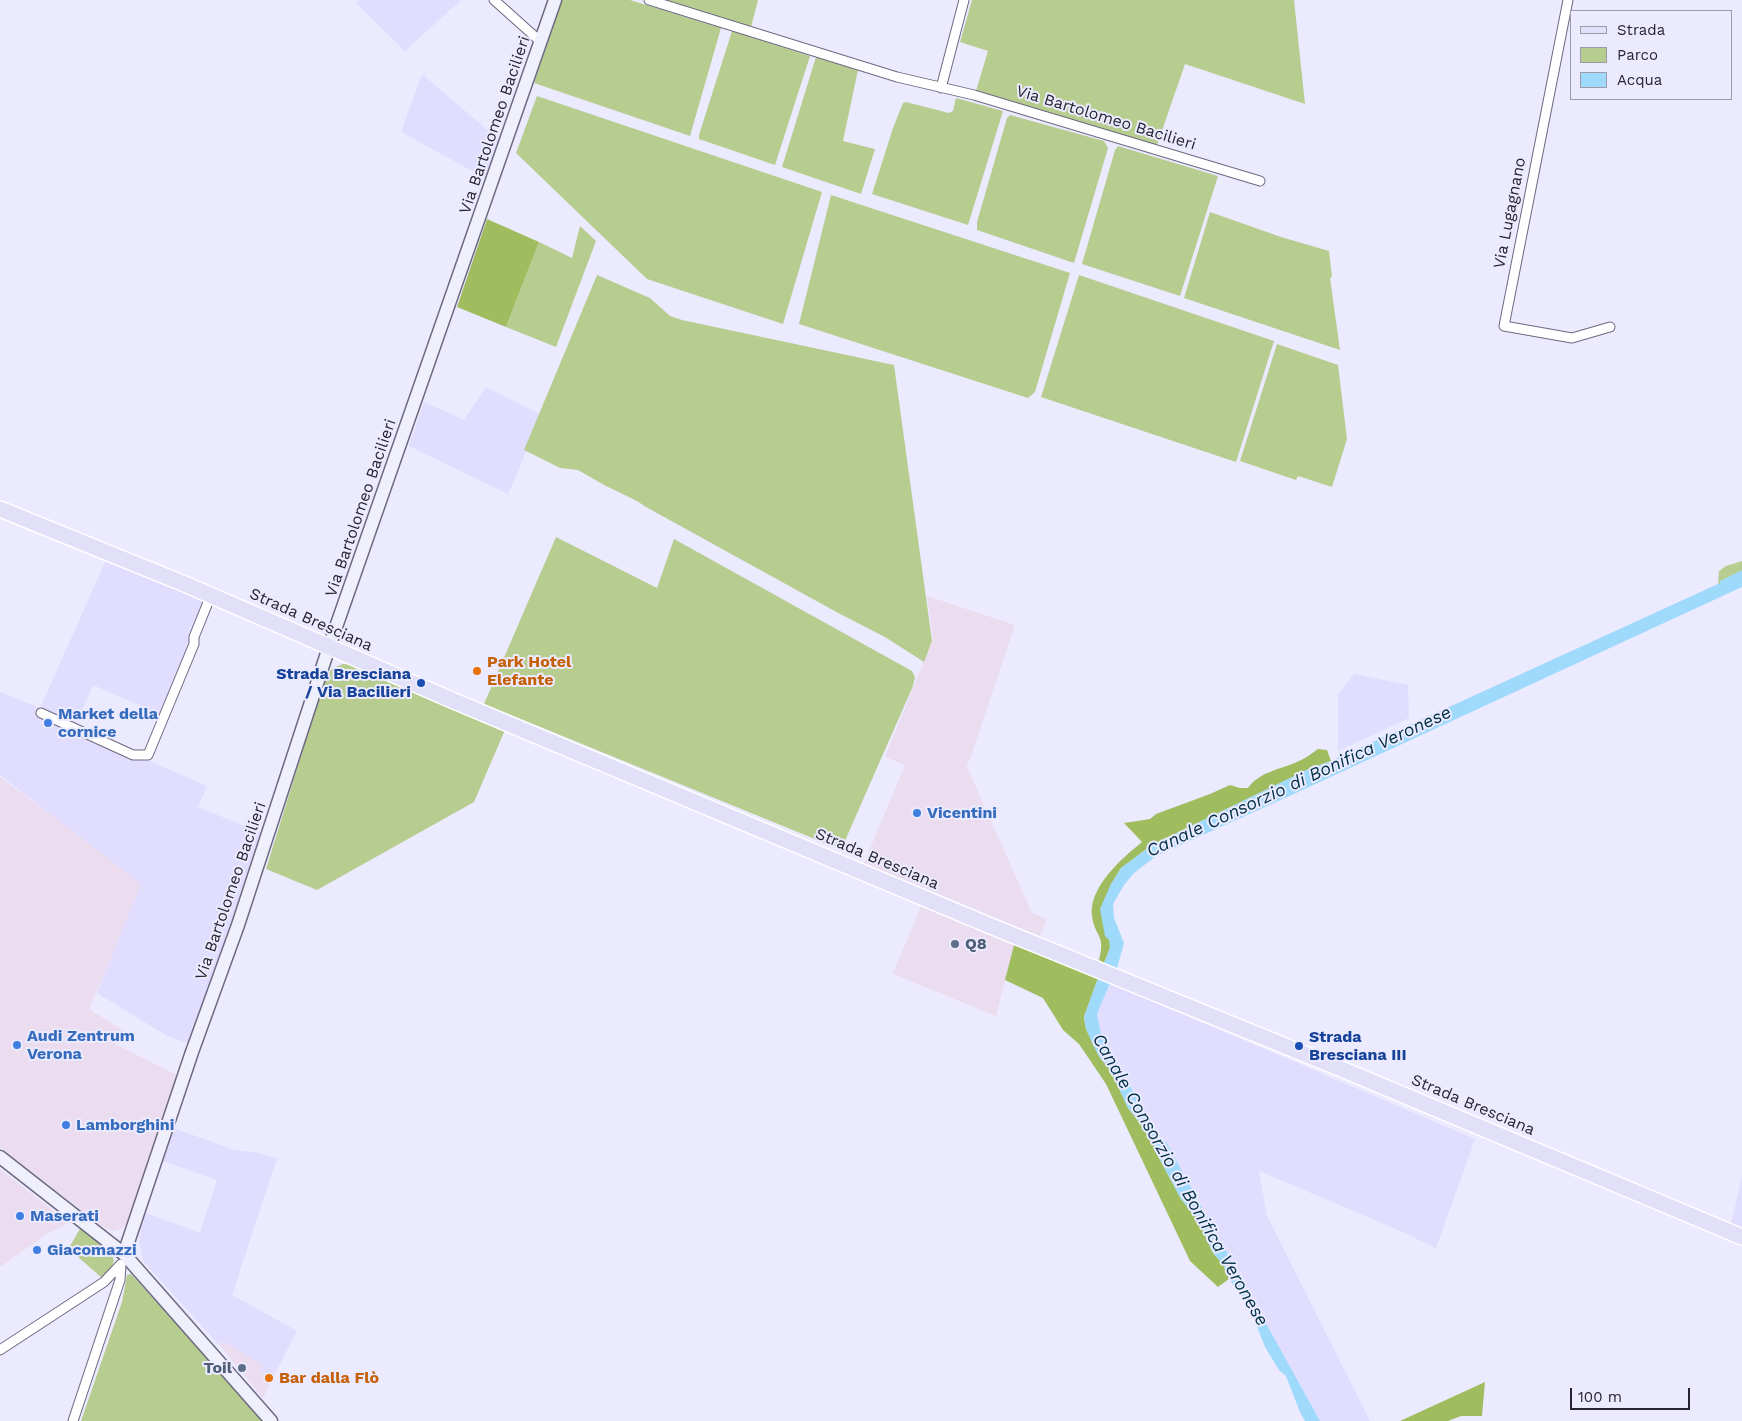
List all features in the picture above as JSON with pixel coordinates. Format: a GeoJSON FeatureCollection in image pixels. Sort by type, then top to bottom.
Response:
{"type":"FeatureCollection","features":[{"type":"Feature","properties":{"kind":"main road","name":"Strada Bresciana"},"geometry":{"type":"LineString","coordinates":[[0,509],[211,595],[491,717],[1742,1237]]}},
{"type":"Feature","properties":{"kind":"street"},"geometry":{"type":"LineString","coordinates":[[494,0],[542,42]]}},
{"type":"Feature","properties":{"kind":"street","name":"Via Bartolomeo Bacilieri"},"geometry":{"type":"LineString","coordinates":[[122,1260],[192,1052],[238,925],[329,647],[542,42],[555,0]]}},
{"type":"Feature","properties":{"kind":"street","name":"Via Bartolomeo Bacilieri"},"geometry":{"type":"LineString","coordinates":[[649,0],[888,74],[974,95],[1260,181]]}},
{"type":"Feature","properties":{"kind":"street"},"geometry":{"type":"LineString","coordinates":[[941,88],[964,0]]}},
{"type":"Feature","properties":{"kind":"street","name":"Via Lugagnano"},"geometry":{"type":"LineString","coordinates":[[1568,0],[1504,326],[1572,338],[1610,327]]}},
{"type":"Feature","properties":{"kind":"street"},"geometry":{"type":"LineString","coordinates":[[41,713],[133,755],[148,754],[194,644],[194,637],[211,595]]}},
{"type":"Feature","properties":{"kind":"street"},"geometry":{"type":"LineString","coordinates":[[0,1156],[122,1260],[271,1421]]}},
{"type":"Feature","properties":{"kind":"street"},"geometry":{"type":"LineString","coordinates":[[0,1350],[104,1282],[122,1260]]}},
{"type":"Feature","properties":{"kind":"street"},"geometry":{"type":"LineString","coordinates":[[73,1421],[120,1280],[122,1260]]}},
{"type":"Feature","properties":{"kind":"shaded area"},"geometry":{"type":"Polygon","coordinates":[[[359,0],[461,0],[405,51],[356,3],[359,0]]]}},
{"type":"Feature","properties":{"kind":"shaded area"},"geometry":{"type":"Polygon","coordinates":[[[422,74],[499,140],[485,178],[401,132],[422,74]]]}},
{"type":"Feature","properties":{"kind":"shaded area"},"geometry":{"type":"Polygon","coordinates":[[[486,387],[542,415],[508,494],[409,446],[424,402],[464,420],[486,387]]]}},
{"type":"Feature","properties":{"kind":"shaded area"},"geometry":{"type":"Polygon","coordinates":[[[106,560],[212,605],[167,717],[93,685],[76,725],[207,786],[198,807],[264,834],[193,1045],[167,1036],[97,993],[141,884],[0,775],[0,692],[40,708],[106,560]]]}},
{"type":"Feature","properties":{"kind":"shaded area"},"geometry":{"type":"Polygon","coordinates":[[[927,596],[1015,625],[970,759],[966,765],[1032,913],[1047,919],[1040,936],[864,863],[905,765],[885,757],[933,639],[927,596]]]}},
{"type":"Feature","properties":{"kind":"shaded area"},"geometry":{"type":"Polygon","coordinates":[[[1354,674],[1408,685],[1409,718],[1338,751],[1338,695],[1354,674]]]}},
{"type":"Feature","properties":{"kind":"shaded area"},"geometry":{"type":"Polygon","coordinates":[[[0,777],[144,883],[89,1009],[124,1031],[115,1044],[179,1076],[126,1224],[121,1229],[113,1231],[102,1226],[0,1147],[0,777]]]}},
{"type":"Feature","properties":{"kind":"shaded area"},"geometry":{"type":"Polygon","coordinates":[[[921,906],[1014,945],[996,1016],[893,974],[921,906]]]}},
{"type":"Feature","properties":{"kind":"shaded area"},"geometry":{"type":"Polygon","coordinates":[[[1110,983],[1475,1139],[1436,1248],[1259,1171],[1267,1216],[1370,1421],[1320,1421],[1166,1142],[1160,1139],[1101,1033],[1097,1014],[1110,983]]]}},
{"type":"Feature","properties":{"kind":"shaded area"},"geometry":{"type":"Polygon","coordinates":[[[173,1128],[235,1150],[254,1152],[277,1158],[232,1295],[297,1331],[271,1381],[265,1378],[266,1375],[261,1372],[263,1365],[222,1341],[220,1346],[143,1261],[139,1241],[144,1212],[200,1233],[217,1180],[163,1161],[173,1128]]]}},
{"type":"Feature","properties":{"kind":"shaded area"},"geometry":{"type":"Polygon","coordinates":[[[0,1169],[69,1223],[48,1233],[0,1267],[0,1169]]]}},
{"type":"Feature","properties":{"kind":"shaded area"},"geometry":{"type":"Polygon","coordinates":[[[1742,1176],[1742,1233],[1730,1228],[1742,1176]]]}},
{"type":"Feature","properties":{"kind":"shaded area"},"geometry":{"type":"Polygon","coordinates":[[[222,1340],[264,1365],[261,1372],[267,1375],[265,1378],[271,1381],[263,1398],[220,1346],[222,1340]]]}},
{"type":"Feature","properties":{"kind":"green space"},"geometry":{"type":"Polygon","coordinates":[[[562,0],[630,0],[721,28],[690,136],[534,83],[562,0]]]}},
{"type":"Feature","properties":{"kind":"green space"},"geometry":{"type":"Polygon","coordinates":[[[665,0],[758,0],[751,27],[665,0]]]}},
{"type":"Feature","properties":{"kind":"green space"},"geometry":{"type":"Polygon","coordinates":[[[972,0],[1294,0],[1305,104],[1185,64],[1156,148],[975,94],[988,51],[960,42],[972,0]]]}},
{"type":"Feature","properties":{"kind":"green space"},"geometry":{"type":"Polygon","coordinates":[[[732,31],[810,56],[775,165],[699,139],[732,31]]]}},
{"type":"Feature","properties":{"kind":"green space"},"geometry":{"type":"Polygon","coordinates":[[[816,57],[858,70],[843,141],[875,149],[861,194],[782,167],[816,57]]]}},
{"type":"Feature","properties":{"kind":"green space"},"geometry":{"type":"Polygon","coordinates":[[[537,96],[822,192],[783,324],[647,279],[516,153],[537,96]]]}},
{"type":"Feature","properties":{"kind":"green space"},"geometry":{"type":"Polygon","coordinates":[[[956,98],[1003,111],[968,225],[872,194],[903,103],[906,102],[949,113],[953,111],[956,98]]]}},
{"type":"Feature","properties":{"kind":"green space"},"geometry":{"type":"Polygon","coordinates":[[[1010,115],[1104,141],[1108,148],[1074,263],[977,230],[977,222],[1007,118],[1010,115]]]}},
{"type":"Feature","properties":{"kind":"green space"},"geometry":{"type":"Polygon","coordinates":[[[1118,146],[1218,176],[1180,296],[1082,264],[1115,150],[1118,146]]]}},
{"type":"Feature","properties":{"kind":"green space"},"geometry":{"type":"Polygon","coordinates":[[[831,195],[1070,273],[1035,392],[1028,398],[799,324],[831,195]]]}},
{"type":"Feature","properties":{"kind":"green space"},"geometry":{"type":"Polygon","coordinates":[[[1210,212],[1281,237],[1329,251],[1332,277],[1330,278],[1340,350],[1184,298],[1210,212]]]}},
{"type":"Feature","properties":{"kind":"green space"},"geometry":{"type":"Polygon","coordinates":[[[487,219],[539,242],[506,327],[457,307],[487,219]]]}},
{"type":"Feature","properties":{"kind":"green space"},"geometry":{"type":"Polygon","coordinates":[[[580,226],[596,241],[556,347],[506,327],[539,242],[572,258],[580,226]]]}},
{"type":"Feature","properties":{"kind":"green space"},"geometry":{"type":"Polygon","coordinates":[[[597,275],[650,298],[670,316],[682,320],[894,365],[932,641],[924,662],[885,637],[637,501],[578,470],[560,468],[524,450],[597,275]]]}},
{"type":"Feature","properties":{"kind":"green space"},"geometry":{"type":"Polygon","coordinates":[[[1079,275],[1274,341],[1236,462],[1041,397],[1079,275]]]}},
{"type":"Feature","properties":{"kind":"green space"},"geometry":{"type":"Polygon","coordinates":[[[1277,344],[1338,365],[1347,439],[1332,487],[1298,476],[1296,480],[1240,461],[1277,344]]]}},
{"type":"Feature","properties":{"kind":"green space"},"geometry":{"type":"Polygon","coordinates":[[[556,537],[657,588],[674,539],[912,671],[915,677],[913,686],[844,843],[832,846],[484,704],[556,537]]]}},
{"type":"Feature","properties":{"kind":"green space"},"geometry":{"type":"Polygon","coordinates":[[[1742,561],[1742,574],[1738,578],[1718,584],[1719,571],[1726,566],[1742,561]]]}},
{"type":"Feature","properties":{"kind":"green space"},"geometry":{"type":"Polygon","coordinates":[[[343,664],[354,665],[505,730],[474,802],[317,890],[266,869],[326,675],[333,668],[343,664]]]}},
{"type":"Feature","properties":{"kind":"green space"},"geometry":{"type":"Polygon","coordinates":[[[1318,749],[1327,750],[1331,761],[1311,768],[1152,845],[1121,868],[1110,886],[1110,948],[1104,963],[1099,960],[1101,940],[1093,923],[1092,916],[1092,905],[1095,895],[1108,874],[1142,842],[1124,823],[1150,819],[1156,814],[1230,785],[1248,788],[1258,778],[1300,760],[1318,749]]]}},
{"type":"Feature","properties":{"kind":"green space"},"geometry":{"type":"Polygon","coordinates":[[[1014,945],[1098,978],[1084,1017],[1086,1029],[1100,1058],[1110,1069],[1128,1108],[1151,1137],[1158,1156],[1181,1199],[1199,1218],[1213,1253],[1223,1264],[1229,1279],[1218,1287],[1190,1261],[1106,1084],[1079,1044],[1063,1030],[1043,998],[1005,980],[1014,945]]]}},
{"type":"Feature","properties":{"kind":"green space"},"geometry":{"type":"Polygon","coordinates":[[[81,1227],[112,1255],[114,1261],[111,1268],[102,1278],[70,1250],[70,1246],[81,1227]]]}},
{"type":"Feature","properties":{"kind":"green space"},"geometry":{"type":"Polygon","coordinates":[[[131,1274],[264,1421],[81,1421],[122,1302],[127,1275],[131,1274]]]}},
{"type":"Feature","properties":{"kind":"green space"},"geometry":{"type":"Polygon","coordinates":[[[1485,1382],[1482,1416],[1461,1416],[1448,1421],[1400,1421],[1485,1382]]]}},
{"type":"Feature","properties":{"kind":"water"},"geometry":{"type":"Polygon","coordinates":[[[1742,574],[1742,587],[1156,856],[1134,873],[1124,885],[1113,904],[1114,918],[1124,943],[1117,968],[1104,963],[1110,948],[1109,940],[1105,936],[1100,909],[1110,886],[1121,868],[1152,845],[1311,768],[1331,761],[1718,584],[1738,578],[1742,574]]]}},
{"type":"Feature","properties":{"kind":"water"},"geometry":{"type":"Polygon","coordinates":[[[1098,978],[1110,983],[1097,1014],[1101,1034],[1160,1139],[1166,1142],[1320,1421],[1305,1421],[1286,1376],[1279,1370],[1265,1347],[1249,1306],[1229,1279],[1223,1264],[1213,1253],[1199,1218],[1181,1199],[1158,1156],[1151,1137],[1128,1108],[1110,1069],[1100,1058],[1094,1047],[1086,1029],[1084,1017],[1098,978]]]}},
{"type":"Feature","properties":{"kind":"waterway","name":"Canale Consorzio di Bonifica Veronese"},"geometry":{"type":"LineString","coordinates":[[1724,584],[1742,575]]}},
{"type":"Feature","properties":{"kind":"place","name":"Park Hotel Elefante"},"geometry":{"type":"Point","coordinates":[477,671]}},
{"type":"Feature","properties":{"kind":"place","name":"Strada Bresciana / Via Bacilieri"},"geometry":{"type":"Point","coordinates":[421,683]}},
{"type":"Feature","properties":{"kind":"place","name":"Market della cornice"},"geometry":{"type":"Point","coordinates":[48,723]}},
{"type":"Feature","properties":{"kind":"place","name":"Vicentini"},"geometry":{"type":"Point","coordinates":[917,813]}},
{"type":"Feature","properties":{"kind":"place","name":"Q8"},"geometry":{"type":"Point","coordinates":[955,944]}},
{"type":"Feature","properties":{"kind":"place","name":"Audi Zentrum Verona"},"geometry":{"type":"Point","coordinates":[17,1045]}},
{"type":"Feature","properties":{"kind":"place","name":"Strada Bresciana III"},"geometry":{"type":"Point","coordinates":[1299,1046]}},
{"type":"Feature","properties":{"kind":"place","name":"Lamborghini"},"geometry":{"type":"Point","coordinates":[66,1125]}},
{"type":"Feature","properties":{"kind":"place","name":"Maserati"},"geometry":{"type":"Point","coordinates":[20,1216]}},
{"type":"Feature","properties":{"kind":"place","name":"Giacomazzi"},"geometry":{"type":"Point","coordinates":[37,1250]}},
{"type":"Feature","properties":{"kind":"place","name":"Toil"},"geometry":{"type":"Point","coordinates":[242,1368]}},
{"type":"Feature","properties":{"kind":"place","name":"Bar dalla Flò"},"geometry":{"type":"Point","coordinates":[269,1378]}}]}
